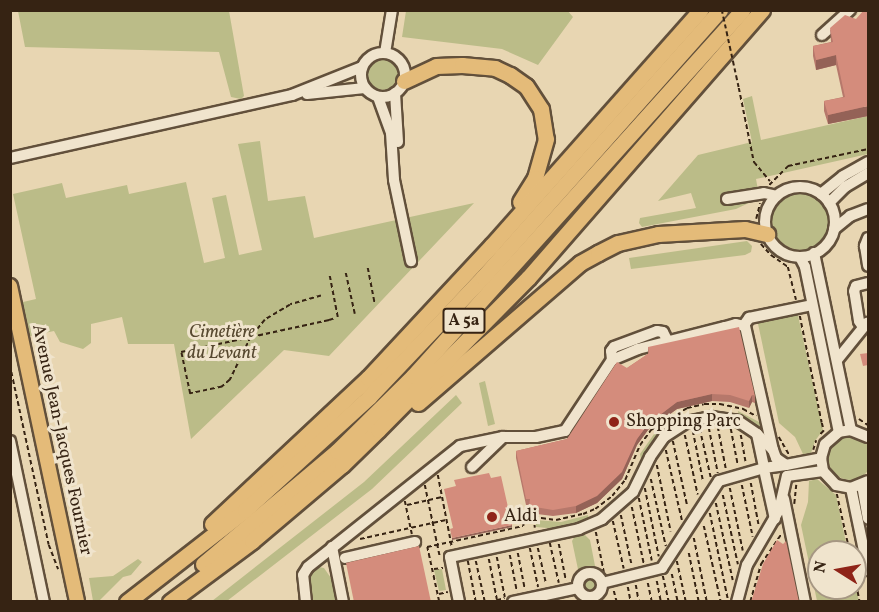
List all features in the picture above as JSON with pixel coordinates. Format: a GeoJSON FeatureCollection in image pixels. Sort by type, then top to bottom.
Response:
{"type":"FeatureCollection","features":[{"type":"Feature","properties":{"kind":"highway"},"geometry":{"type":"LineString","coordinates":[[155,581],[173,557],[271,471],[368,378],[492,245],[701,10]]}},
{"type":"Feature","properties":{"kind":"highway","name":"A 5a"},"geometry":{"type":"LineString","coordinates":[[127,602],[245,510],[369,397],[483,277],[721,10]]}},
{"type":"Feature","properties":{"kind":"highway"},"geometry":{"type":"LineString","coordinates":[[170,602],[252,541],[342,465],[378,430],[528,278],[747,17],[762,10]]}},
{"type":"Feature","properties":{"kind":"highway"},"geometry":{"type":"LineString","coordinates":[[747,17],[769,10]]}},
{"type":"Feature","properties":{"kind":"highway","name":"A 5a"},"geometry":{"type":"LineString","coordinates":[[156,602],[242,534],[337,451],[413,376],[747,17]]}},
{"type":"Feature","properties":{"kind":"highway"},"geometry":{"type":"LineString","coordinates":[[400,87],[436,66],[462,65],[495,68],[526,86],[541,109],[546,139],[542,159],[525,195],[497,232],[492,245]]}},
{"type":"Feature","properties":{"kind":"highway"},"geometry":{"type":"LineString","coordinates":[[378,430],[398,420],[580,263],[598,253],[618,243],[658,234],[745,229],[767,234]]}},
{"type":"Feature","properties":{"kind":"main road","name":"Avenue Jean-Jacques Fournier"},"geometry":{"type":"LineString","coordinates":[[10,286],[77,602]]}},
{"type":"Feature","properties":{"kind":"street"},"geometry":{"type":"LineString","coordinates":[[386,53],[392,10]]}},
{"type":"Feature","properties":{"kind":"street"},"geometry":{"type":"LineString","coordinates":[[822,35],[850,10]]}},
{"type":"Feature","properties":{"kind":"street"},"geometry":{"type":"LineString","coordinates":[[292,95],[362,67],[371,56],[386,53],[399,60],[403,66],[398,134],[394,154]]}},
{"type":"Feature","properties":{"kind":"street"},"geometry":{"type":"LineString","coordinates":[[362,67],[362,82],[365,88],[378,97],[392,133],[394,180],[411,261]]}},
{"type":"Feature","properties":{"kind":"street"},"geometry":{"type":"LineString","coordinates":[[378,97],[400,87]]}},
{"type":"Feature","properties":{"kind":"street"},"geometry":{"type":"LineString","coordinates":[[10,158],[292,95],[365,88]]}},
{"type":"Feature","properties":{"kind":"street"},"geometry":{"type":"LineString","coordinates":[[821,194],[849,172],[868,162]]}},
{"type":"Feature","properties":{"kind":"street"},"geometry":{"type":"LineString","coordinates":[[829,203],[845,187],[868,173]]}},
{"type":"Feature","properties":{"kind":"street"},"geometry":{"type":"LineString","coordinates":[[834,229],[834,215],[829,203],[821,194],[810,188],[798,187],[777,196],[766,213],[767,234],[780,251],[800,257],[814,254],[823,248],[834,229],[850,216],[868,209]]}},
{"type":"Feature","properties":{"kind":"street"},"geometry":{"type":"LineString","coordinates":[[727,199],[764,193],[777,196]]}},
{"type":"Feature","properties":{"kind":"street"},"geometry":{"type":"LineString","coordinates":[[868,238],[865,246],[868,266]]}},
{"type":"Feature","properties":{"kind":"street"},"geometry":{"type":"LineString","coordinates":[[814,254],[851,430]]}},
{"type":"Feature","properties":{"kind":"street"},"geometry":{"type":"LineString","coordinates":[[800,257],[839,432]]}},
{"type":"Feature","properties":{"kind":"street"},"geometry":{"type":"LineString","coordinates":[[837,360],[866,324],[860,321],[854,291],[856,286],[868,283]]}},
{"type":"Feature","properties":{"kind":"street"},"geometry":{"type":"LineString","coordinates":[[744,326],[749,318],[812,305]]}},
{"type":"Feature","properties":{"kind":"street"},"geometry":{"type":"LineString","coordinates":[[306,602],[303,581],[305,570],[464,444],[503,437],[536,437],[565,431],[612,360],[667,340],[736,324],[744,326],[748,331],[773,450],[776,458],[790,470]]}},
{"type":"Feature","properties":{"kind":"street"},"geometry":{"type":"LineString","coordinates":[[459,602],[450,557],[533,542],[592,524],[616,513],[633,494],[643,479],[650,457],[668,436],[698,418],[734,423],[757,434],[773,450]]}},
{"type":"Feature","properties":{"kind":"street"},"geometry":{"type":"LineString","coordinates":[[790,470],[816,459],[825,444],[839,432],[851,430],[868,437]]}},
{"type":"Feature","properties":{"kind":"street"},"geometry":{"type":"LineString","coordinates":[[757,434],[762,471],[775,519]]}},
{"type":"Feature","properties":{"kind":"street"},"geometry":{"type":"LineString","coordinates":[[472,467],[503,437]]}},
{"type":"Feature","properties":{"kind":"street"},"geometry":{"type":"LineString","coordinates":[[10,441],[44,602]]}},
{"type":"Feature","properties":{"kind":"street"},"geometry":{"type":"LineString","coordinates":[[816,459],[836,485],[851,488],[865,483],[868,519]]}},
{"type":"Feature","properties":{"kind":"street"},"geometry":{"type":"LineString","coordinates":[[736,602],[743,569],[758,540],[775,519],[790,470]]}},
{"type":"Feature","properties":{"kind":"street"},"geometry":{"type":"LineString","coordinates":[[510,599],[573,586],[588,573],[603,578],[657,565],[716,483],[762,471],[823,471]]}},
{"type":"Feature","properties":{"kind":"street"},"geometry":{"type":"LineString","coordinates":[[851,488],[868,570]]}},
{"type":"Feature","properties":{"kind":"street"},"geometry":{"type":"LineString","coordinates":[[783,495],[805,602]]}},
{"type":"Feature","properties":{"kind":"street"},"geometry":{"type":"LineString","coordinates":[[345,558],[415,542]]}},
{"type":"Feature","properties":{"kind":"street"},"geometry":{"type":"LineString","coordinates":[[332,547],[343,602]]}},
{"type":"Feature","properties":{"kind":"street"},"geometry":{"type":"LineString","coordinates":[[573,586],[583,596],[591,598],[601,592],[603,578]]}},
{"type":"Feature","properties":{"kind":"path"},"geometry":{"type":"LineString","coordinates":[[721,10],[754,162],[771,182],[788,166],[868,150]]}},
{"type":"Feature","properties":{"kind":"path"},"geometry":{"type":"LineString","coordinates":[[368,268],[375,303]]}},
{"type":"Feature","properties":{"kind":"path"},"geometry":{"type":"LineString","coordinates":[[790,270],[824,431],[815,442],[816,459]]}},
{"type":"Feature","properties":{"kind":"path"},"geometry":{"type":"LineString","coordinates":[[346,273],[355,314]]}},
{"type":"Feature","properties":{"kind":"path"},"geometry":{"type":"LineString","coordinates":[[321,296],[305,299],[277,311],[251,337],[237,367],[222,387],[190,394],[181,352],[251,337],[337,317],[330,276]]}},
{"type":"Feature","properties":{"kind":"path"},"geometry":{"type":"LineString","coordinates":[[10,364],[49,545],[60,574]]}},
{"type":"Feature","properties":{"kind":"path"},"geometry":{"type":"LineString","coordinates":[[525,513],[534,517],[570,518],[595,509],[620,486],[645,438],[660,422],[695,405],[713,403],[750,412],[768,425],[780,438],[796,500],[788,523],[761,564],[750,602]]}},
{"type":"Feature","properties":{"kind":"path"},"geometry":{"type":"LineString","coordinates":[[711,419],[726,469]]}},
{"type":"Feature","properties":{"kind":"path"},"geometry":{"type":"LineString","coordinates":[[711,419],[718,474]]}},
{"type":"Feature","properties":{"kind":"path"},"geometry":{"type":"LineString","coordinates":[[734,423],[747,465]]}},
{"type":"Feature","properties":{"kind":"path"},"geometry":{"type":"LineString","coordinates":[[734,423],[739,466]]}},
{"type":"Feature","properties":{"kind":"path"},"geometry":{"type":"LineString","coordinates":[[687,425],[703,480]]}},
{"type":"Feature","properties":{"kind":"path"},"geometry":{"type":"LineString","coordinates":[[687,425],[698,496]]}},
{"type":"Feature","properties":{"kind":"path"},"geometry":{"type":"LineString","coordinates":[[668,436],[687,504]]}},
{"type":"Feature","properties":{"kind":"path"},"geometry":{"type":"LineString","coordinates":[[668,436],[682,520]]}},
{"type":"Feature","properties":{"kind":"path"},"geometry":{"type":"LineString","coordinates":[[636,454],[643,479],[657,565]]}},
{"type":"Feature","properties":{"kind":"path"},"geometry":{"type":"LineString","coordinates":[[655,456],[671,532]]}},
{"type":"Feature","properties":{"kind":"path"},"geometry":{"type":"LineString","coordinates":[[436,465],[451,542]]}},
{"type":"Feature","properties":{"kind":"path"},"geometry":{"type":"LineString","coordinates":[[423,475],[438,544]]}},
{"type":"Feature","properties":{"kind":"path"},"geometry":{"type":"LineString","coordinates":[[640,489],[643,479]]}},
{"type":"Feature","properties":{"kind":"path"},"geometry":{"type":"LineString","coordinates":[[643,479],[652,479],[666,547]]}},
{"type":"Feature","properties":{"kind":"path"},"geometry":{"type":"LineString","coordinates":[[751,483],[758,540]]}},
{"type":"Feature","properties":{"kind":"path"},"geometry":{"type":"LineString","coordinates":[[742,485],[758,540]]}},
{"type":"Feature","properties":{"kind":"path"},"geometry":{"type":"LineString","coordinates":[[730,487],[743,569]]}},
{"type":"Feature","properties":{"kind":"path"},"geometry":{"type":"LineString","coordinates":[[831,491],[837,494],[847,540]]}},
{"type":"Feature","properties":{"kind":"path"},"geometry":{"type":"LineString","coordinates":[[402,492],[415,542],[427,547]]}},
{"type":"Feature","properties":{"kind":"path"},"geometry":{"type":"LineString","coordinates":[[633,494],[669,602]]}},
{"type":"Feature","properties":{"kind":"path"},"geometry":{"type":"LineString","coordinates":[[633,494],[644,564]]}},
{"type":"Feature","properties":{"kind":"path"},"geometry":{"type":"LineString","coordinates":[[723,495],[743,569]]}},
{"type":"Feature","properties":{"kind":"path"},"geometry":{"type":"LineString","coordinates":[[406,505],[443,497]]}},
{"type":"Feature","properties":{"kind":"path"},"geometry":{"type":"LineString","coordinates":[[709,509],[729,602]]}},
{"type":"Feature","properties":{"kind":"path"},"geometry":{"type":"LineString","coordinates":[[616,513],[632,567]]}},
{"type":"Feature","properties":{"kind":"path"},"geometry":{"type":"LineString","coordinates":[[616,513],[624,569]]}},
{"type":"Feature","properties":{"kind":"path"},"geometry":{"type":"LineString","coordinates":[[534,517],[533,542],[539,591],[543,590]]}},
{"type":"Feature","properties":{"kind":"path"},"geometry":{"type":"LineString","coordinates":[[344,538],[353,540],[447,520]]}},
{"type":"Feature","properties":{"kind":"path"},"geometry":{"type":"LineString","coordinates":[[592,524],[603,578]]}},
{"type":"Feature","properties":{"kind":"path"},"geometry":{"type":"LineString","coordinates":[[705,526],[721,602]]}},
{"type":"Feature","properties":{"kind":"path"},"geometry":{"type":"LineString","coordinates":[[693,534],[707,602]]}},
{"type":"Feature","properties":{"kind":"path"},"geometry":{"type":"LineString","coordinates":[[549,540],[560,586],[564,586]]}},
{"type":"Feature","properties":{"kind":"path"},"geometry":{"type":"LineString","coordinates":[[558,540],[573,586]]}},
{"type":"Feature","properties":{"kind":"path"},"geometry":{"type":"LineString","coordinates":[[533,542],[547,589]]}},
{"type":"Feature","properties":{"kind":"path"},"geometry":{"type":"LineString","coordinates":[[512,546],[527,596],[518,595],[512,546]]}},
{"type":"Feature","properties":{"kind":"path"},"geometry":{"type":"LineString","coordinates":[[489,602],[510,599],[492,550]]}},
{"type":"Feature","properties":{"kind":"path"},"geometry":{"type":"LineString","coordinates":[[492,550],[498,600]]}},
{"type":"Feature","properties":{"kind":"path"},"geometry":{"type":"LineString","coordinates":[[689,553],[699,602]]}},
{"type":"Feature","properties":{"kind":"path"},"geometry":{"type":"LineString","coordinates":[[471,555],[476,602]]}},
{"type":"Feature","properties":{"kind":"path"},"geometry":{"type":"LineString","coordinates":[[471,555],[485,602]]}},
{"type":"Feature","properties":{"kind":"path"},"geometry":{"type":"LineString","coordinates":[[677,560],[686,602]]}},
{"type":"Feature","properties":{"kind":"path"},"geometry":{"type":"LineString","coordinates":[[433,569],[443,568]]}},
{"type":"Feature","properties":{"kind":"path"},"geometry":{"type":"LineString","coordinates":[[672,574],[678,602]]}},
{"type":"Feature","properties":{"kind":"path"},"geometry":{"type":"LineString","coordinates":[[657,582],[661,602]]}},
{"type":"Feature","properties":{"kind":"path"},"geometry":{"type":"LineString","coordinates":[[648,583],[652,602]]}},
{"type":"Feature","properties":{"kind":"path"},"geometry":{"type":"LineString","coordinates":[[636,585],[639,602]]}},
{"type":"Feature","properties":{"kind":"path"},"geometry":{"type":"LineString","coordinates":[[628,587],[631,602]]}},
{"type":"Feature","properties":{"kind":"path"},"geometry":{"type":"LineString","coordinates":[[614,590],[616,602]]}},
{"type":"Feature","properties":{"kind":"path"},"geometry":{"type":"LineString","coordinates":[[438,594],[448,592]]}},
{"type":"Feature","properties":{"kind":"green space"},"geometry":{"type":"Polygon","coordinates":[[[567,10],[573,17],[538,65],[502,49],[402,37],[406,11],[567,10]]]}},
{"type":"Feature","properties":{"kind":"green space"},"geometry":{"type":"Polygon","coordinates":[[[18,11],[229,11],[244,96],[241,99],[231,97],[219,52],[25,47],[18,11]]]}},
{"type":"Feature","properties":{"kind":"green space"},"geometry":{"type":"Polygon","coordinates":[[[383,60],[389,61],[397,69],[397,81],[389,89],[383,90],[377,89],[369,81],[368,75],[369,69],[377,61],[383,60]]]}},
{"type":"Feature","properties":{"kind":"green space"},"geometry":{"type":"Polygon","coordinates":[[[752,96],[761,140],[868,116],[868,154],[756,179],[758,190],[755,200],[736,209],[642,227],[639,223],[640,218],[696,208],[691,193],[658,201],[698,155],[752,142],[743,99],[752,96]]]}},
{"type":"Feature","properties":{"kind":"green space","name":"Cimetière du Levant"},"geometry":{"type":"Polygon","coordinates":[[[260,141],[268,201],[305,196],[314,238],[474,203],[329,356],[284,350],[191,439],[174,344],[128,344],[122,317],[91,324],[91,343],[83,349],[60,342],[54,331],[11,340],[10,305],[36,299],[13,194],[62,183],[66,198],[127,185],[129,194],[186,182],[204,263],[225,258],[212,198],[226,195],[239,255],[262,250],[238,144],[260,141]]]}},
{"type":"Feature","properties":{"kind":"green space"},"geometry":{"type":"Polygon","coordinates":[[[801,192],[812,194],[825,205],[830,221],[828,232],[817,245],[801,250],[790,248],[777,237],[772,221],[774,210],[785,197],[801,192]]]}},
{"type":"Feature","properties":{"kind":"green space"},"geometry":{"type":"Polygon","coordinates":[[[747,241],[752,246],[751,252],[745,255],[631,269],[629,258],[747,241]]]}},
{"type":"Feature","properties":{"kind":"green space"},"geometry":{"type":"Polygon","coordinates":[[[797,311],[823,430],[815,441],[811,453],[803,454],[795,437],[779,423],[757,319],[797,311]]]}},
{"type":"Feature","properties":{"kind":"green space"},"geometry":{"type":"Polygon","coordinates":[[[485,381],[495,424],[488,426],[479,383],[485,381]]]}},
{"type":"Feature","properties":{"kind":"green space"},"geometry":{"type":"Polygon","coordinates":[[[456,395],[462,403],[372,489],[227,601],[212,601],[364,482],[456,395]]]}},
{"type":"Feature","properties":{"kind":"green space"},"geometry":{"type":"Polygon","coordinates":[[[738,411],[763,424],[765,431],[763,433],[739,418],[738,411]]]}},
{"type":"Feature","properties":{"kind":"green space"},"geometry":{"type":"Polygon","coordinates":[[[659,427],[661,435],[651,446],[642,465],[640,454],[659,427]]]}},
{"type":"Feature","properties":{"kind":"green space"},"geometry":{"type":"Polygon","coordinates":[[[850,436],[866,442],[872,458],[866,474],[850,480],[834,474],[828,458],[834,442],[850,436]]]}},
{"type":"Feature","properties":{"kind":"green space"},"geometry":{"type":"Polygon","coordinates":[[[817,479],[836,495],[845,540],[807,540],[807,554],[801,525],[808,502],[809,481],[817,479]]]}},
{"type":"Feature","properties":{"kind":"green space"},"geometry":{"type":"Polygon","coordinates":[[[588,515],[589,521],[558,529],[536,527],[536,520],[561,522],[588,515]]]}},
{"type":"Feature","properties":{"kind":"green space"},"geometry":{"type":"Polygon","coordinates":[[[583,533],[590,540],[596,571],[588,570],[579,574],[572,541],[576,534],[583,533]]]}},
{"type":"Feature","properties":{"kind":"green space"},"geometry":{"type":"Polygon","coordinates":[[[138,559],[142,562],[131,575],[123,577],[99,601],[93,601],[89,578],[113,576],[138,559]]]}},
{"type":"Feature","properties":{"kind":"green space"},"geometry":{"type":"Polygon","coordinates":[[[319,567],[324,568],[333,581],[337,601],[313,601],[309,578],[312,571],[319,567]]]}},
{"type":"Feature","properties":{"kind":"green space"},"geometry":{"type":"Polygon","coordinates":[[[442,569],[446,590],[439,591],[434,570],[442,569]]]}},
{"type":"Feature","properties":{"kind":"green space"},"geometry":{"type":"Polygon","coordinates":[[[590,577],[598,585],[590,593],[582,585],[590,577]]]}},
{"type":"Feature","properties":{"kind":"green space"},"geometry":{"type":"Polygon","coordinates":[[[817,600],[859,601],[817,601],[817,600]]]}},
{"type":"Feature","properties":{"kind":"building"},"geometry":{"type":"Polygon","coordinates":[[[864,10],[868,10],[868,106],[828,115],[824,101],[845,97],[836,55],[816,60],[813,46],[833,42],[830,28],[845,15],[856,19],[864,10]]]}},
{"type":"Feature","properties":{"kind":"building","name":"Shopping Parc"},"geometry":{"type":"Polygon","coordinates":[[[739,327],[755,396],[752,395],[749,401],[730,395],[712,394],[677,402],[648,424],[637,439],[622,472],[597,496],[576,506],[553,510],[529,506],[530,499],[526,499],[516,451],[567,439],[617,362],[627,368],[649,353],[648,347],[739,327]]]}},
{"type":"Feature","properties":{"kind":"building"},"geometry":{"type":"Polygon","coordinates":[[[868,353],[868,365],[863,366],[860,354],[868,353]]]}},
{"type":"Feature","properties":{"kind":"building"},"geometry":{"type":"Polygon","coordinates":[[[489,473],[491,478],[501,476],[512,525],[452,538],[450,529],[453,528],[444,489],[456,486],[454,480],[489,473]]]}},
{"type":"Feature","properties":{"kind":"building"},"geometry":{"type":"Polygon","coordinates":[[[777,540],[783,544],[786,541],[799,602],[751,602],[763,564],[777,540]]]}},
{"type":"Feature","properties":{"kind":"building"},"geometry":{"type":"Polygon","coordinates":[[[419,546],[431,602],[354,602],[346,563],[419,546]]]}},
{"type":"Feature","properties":{"kind":"place","name":"Shopping Parc"},"geometry":{"type":"Point","coordinates":[614,422]}},
{"type":"Feature","properties":{"kind":"place","name":"Aldi"},"geometry":{"type":"Point","coordinates":[492,517]}}]}
